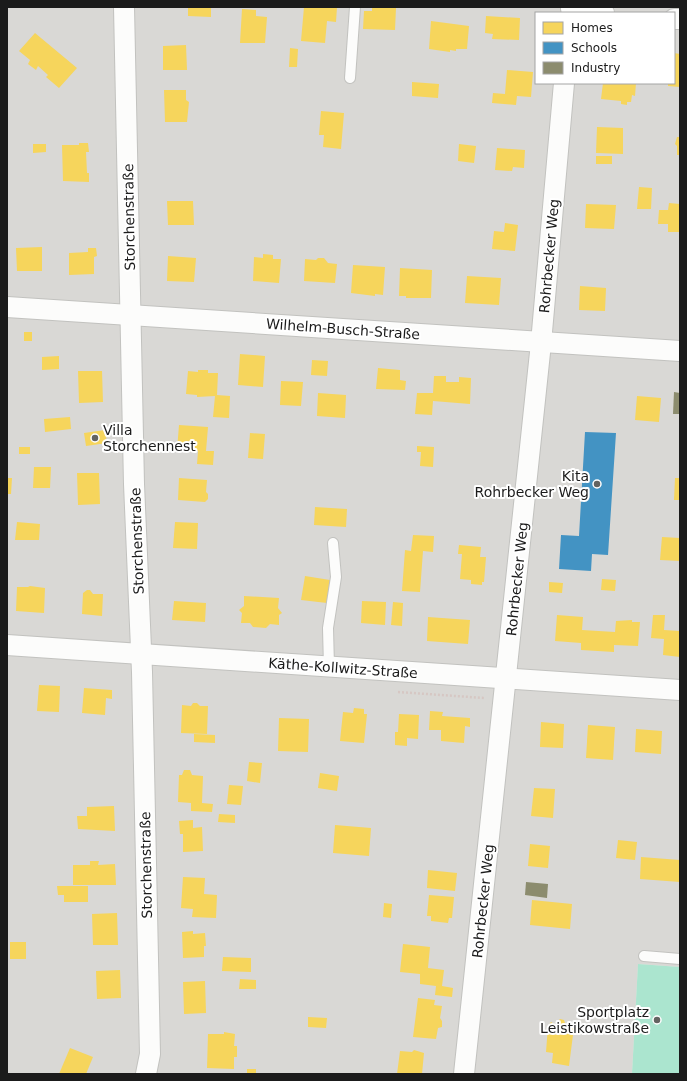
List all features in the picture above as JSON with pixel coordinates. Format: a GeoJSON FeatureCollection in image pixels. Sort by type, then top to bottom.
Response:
{"type":"FeatureCollection","features":[{"type":"Feature","properties":{"kind":"street","name":"Storchenstraße"},"geometry":{"type":"LineString","coordinates":[[124,7],[132,314],[134,484],[142,654],[150,1054],[146,1074]]}},
{"type":"Feature","properties":{"kind":"street"},"geometry":{"type":"LineString","coordinates":[[571,10],[593,12]]}},
{"type":"Feature","properties":{"kind":"street","name":"Rohrbecker Weg"},"geometry":{"type":"LineString","coordinates":[[464,1074],[507,679],[541,343],[564,84]]}},
{"type":"Feature","properties":{"kind":"street","name":"Wilhelm-Busch-Straße"},"geometry":{"type":"LineString","coordinates":[[7,307],[680,351]]}},
{"type":"Feature","properties":{"kind":"street","name":"Käthe-Kollwitz-Straße"},"geometry":{"type":"LineString","coordinates":[[7,645],[680,690]]}},
{"type":"Feature","properties":{"kind":"lane"},"geometry":{"type":"LineString","coordinates":[[350,78],[355,7]]}},
{"type":"Feature","properties":{"kind":"lane"},"geometry":{"type":"LineString","coordinates":[[329,667],[328,628],[336,577],[333,543]]}},
{"type":"Feature","properties":{"kind":"lane"},"geometry":{"type":"LineString","coordinates":[[644,956],[680,959]]}},
{"type":"Feature","properties":{"kind":"shaded area"},"geometry":{"type":"Polygon","coordinates":[[[7,7],[680,7],[680,967],[638,964],[632,1074],[7,1074],[7,7]]]}},
{"type":"Feature","properties":{"kind":"green space","name":"Sportplatz Leistikowstraße"},"geometry":{"type":"Polygon","coordinates":[[[638,964],[680,967],[680,1074],[632,1074],[638,964]]]}},
{"type":"Feature","properties":{"kind":"building: Homes"},"geometry":{"type":"Polygon","coordinates":[[[188,7],[211,7],[211,17],[188,16],[188,7]]]}},
{"type":"Feature","properties":{"kind":"building: Homes"},"geometry":{"type":"Polygon","coordinates":[[[304,7],[337,7],[336,22],[327,21],[325,43],[301,41],[304,7]]]}},
{"type":"Feature","properties":{"kind":"building: Homes"},"geometry":{"type":"Polygon","coordinates":[[[372,7],[396,8],[395,30],[363,29],[364,11],[372,11],[372,7]]]}},
{"type":"Feature","properties":{"kind":"building: Homes"},"geometry":{"type":"Polygon","coordinates":[[[242,9],[256,10],[256,16],[267,17],[265,43],[240,43],[242,9]]]}},
{"type":"Feature","properties":{"kind":"building: Homes"},"geometry":{"type":"Polygon","coordinates":[[[486,16],[520,18],[519,40],[492,39],[493,34],[485,33],[486,16]]]}},
{"type":"Feature","properties":{"kind":"building: Homes"},"geometry":{"type":"Polygon","coordinates":[[[431,21],[469,26],[467,49],[456,49],[456,51],[450,50],[450,52],[429,49],[431,21]]]}},
{"type":"Feature","properties":{"kind":"building: Homes"},"geometry":{"type":"Polygon","coordinates":[[[35,33],[77,68],[59,88],[46,77],[48,75],[38,66],[36,70],[28,64],[30,60],[19,51],[35,33]]]}},
{"type":"Feature","properties":{"kind":"building: Homes"},"geometry":{"type":"Polygon","coordinates":[[[186,45],[187,70],[163,70],[163,46],[186,45]]]}},
{"type":"Feature","properties":{"kind":"building: Homes"},"geometry":{"type":"Polygon","coordinates":[[[290,48],[298,49],[297,67],[289,67],[290,48]]]}},
{"type":"Feature","properties":{"kind":"building: Homes"},"geometry":{"type":"Polygon","coordinates":[[[675,53],[680,54],[680,87],[668,86],[668,84],[675,84],[675,53]]]}},
{"type":"Feature","properties":{"kind":"building: Homes"},"geometry":{"type":"Polygon","coordinates":[[[507,70],[533,72],[531,97],[517,96],[516,105],[492,103],[493,93],[505,94],[507,70]]]}},
{"type":"Feature","properties":{"kind":"building: Homes"},"geometry":{"type":"Polygon","coordinates":[[[412,82],[439,84],[438,98],[412,96],[412,82]]]}},
{"type":"Feature","properties":{"kind":"building: Homes"},"geometry":{"type":"Polygon","coordinates":[[[603,84],[636,84],[635,96],[632,95],[631,102],[627,102],[627,105],[621,104],[621,101],[601,99],[603,84]]]}},
{"type":"Feature","properties":{"kind":"building: Homes"},"geometry":{"type":"Polygon","coordinates":[[[164,90],[186,90],[186,100],[189,102],[187,122],[165,122],[164,90]]]}},
{"type":"Feature","properties":{"kind":"building: Homes"},"geometry":{"type":"Polygon","coordinates":[[[321,111],[344,113],[341,149],[323,147],[324,135],[319,135],[321,111]]]}},
{"type":"Feature","properties":{"kind":"building: Homes"},"geometry":{"type":"Polygon","coordinates":[[[597,127],[623,128],[623,154],[596,153],[597,127]]]}},
{"type":"Feature","properties":{"kind":"building: Homes"},"geometry":{"type":"Polygon","coordinates":[[[677,137],[680,137],[680,155],[677,155],[677,146],[675,144],[677,137]]]}},
{"type":"Feature","properties":{"kind":"building: Homes"},"geometry":{"type":"Polygon","coordinates":[[[79,143],[88,143],[89,152],[86,152],[89,182],[63,181],[62,145],[79,145],[79,143]]]}},
{"type":"Feature","properties":{"kind":"building: Homes"},"geometry":{"type":"Polygon","coordinates":[[[33,144],[46,144],[46,152],[33,153],[33,144]]]}},
{"type":"Feature","properties":{"kind":"building: Homes"},"geometry":{"type":"Polygon","coordinates":[[[459,144],[476,146],[474,163],[458,161],[459,144]]]}},
{"type":"Feature","properties":{"kind":"building: Homes"},"geometry":{"type":"Polygon","coordinates":[[[497,148],[525,150],[524,168],[513,167],[512,171],[495,170],[497,148]]]}},
{"type":"Feature","properties":{"kind":"building: Homes"},"geometry":{"type":"Polygon","coordinates":[[[596,156],[612,156],[612,164],[596,164],[596,156]]]}},
{"type":"Feature","properties":{"kind":"building: Homes"},"geometry":{"type":"Polygon","coordinates":[[[639,187],[652,188],[651,209],[637,209],[639,187]]]}},
{"type":"Feature","properties":{"kind":"building: Homes"},"geometry":{"type":"Polygon","coordinates":[[[167,201],[193,201],[194,225],[168,225],[167,201]]]}},
{"type":"Feature","properties":{"kind":"building: Homes"},"geometry":{"type":"Polygon","coordinates":[[[669,203],[680,204],[680,232],[668,232],[668,224],[658,224],[659,210],[668,210],[669,203]]]}},
{"type":"Feature","properties":{"kind":"building: Homes"},"geometry":{"type":"Polygon","coordinates":[[[586,204],[616,205],[614,229],[585,228],[586,204]]]}},
{"type":"Feature","properties":{"kind":"building: Homes"},"geometry":{"type":"Polygon","coordinates":[[[505,223],[518,225],[515,251],[492,249],[494,231],[504,232],[505,223]]]}},
{"type":"Feature","properties":{"kind":"building: Homes"},"geometry":{"type":"Polygon","coordinates":[[[42,247],[42,271],[17,271],[16,248],[42,247]]]}},
{"type":"Feature","properties":{"kind":"building: Homes"},"geometry":{"type":"Polygon","coordinates":[[[88,248],[96,248],[97,256],[94,257],[94,274],[69,275],[69,253],[88,252],[88,248]]]}},
{"type":"Feature","properties":{"kind":"building: Homes"},"geometry":{"type":"Polygon","coordinates":[[[263,254],[273,255],[273,259],[281,259],[279,283],[253,281],[254,257],[263,258],[263,254]]]}},
{"type":"Feature","properties":{"kind":"building: Homes"},"geometry":{"type":"Polygon","coordinates":[[[168,256],[196,258],[194,282],[167,281],[168,256]]]}},
{"type":"Feature","properties":{"kind":"building: Homes"},"geometry":{"type":"Polygon","coordinates":[[[318,258],[324,258],[328,263],[337,264],[335,283],[304,281],[305,259],[316,260],[318,258]]]}},
{"type":"Feature","properties":{"kind":"building: Homes"},"geometry":{"type":"Polygon","coordinates":[[[353,265],[385,267],[383,295],[375,294],[375,296],[351,293],[353,265]]]}},
{"type":"Feature","properties":{"kind":"building: Homes"},"geometry":{"type":"Polygon","coordinates":[[[400,268],[432,270],[431,298],[406,298],[406,296],[399,296],[400,268]]]}},
{"type":"Feature","properties":{"kind":"building: Homes"},"geometry":{"type":"Polygon","coordinates":[[[467,276],[501,278],[499,305],[465,303],[467,276]]]}},
{"type":"Feature","properties":{"kind":"building: Homes"},"geometry":{"type":"Polygon","coordinates":[[[580,286],[606,288],[605,311],[579,310],[580,286]]]}},
{"type":"Feature","properties":{"kind":"building: Homes"},"geometry":{"type":"Polygon","coordinates":[[[24,332],[32,332],[32,341],[24,341],[24,332]]]}},
{"type":"Feature","properties":{"kind":"building: Homes"},"geometry":{"type":"Polygon","coordinates":[[[240,354],[265,356],[263,387],[238,385],[240,354]]]}},
{"type":"Feature","properties":{"kind":"building: Homes"},"geometry":{"type":"Polygon","coordinates":[[[59,356],[59,369],[42,370],[42,357],[59,356]]]}},
{"type":"Feature","properties":{"kind":"building: Homes"},"geometry":{"type":"Polygon","coordinates":[[[312,360],[328,361],[327,376],[311,375],[312,360]]]}},
{"type":"Feature","properties":{"kind":"building: Homes"},"geometry":{"type":"Polygon","coordinates":[[[378,368],[400,370],[400,380],[406,381],[405,390],[376,389],[378,368]]]}},
{"type":"Feature","properties":{"kind":"building: Homes"},"geometry":{"type":"Polygon","coordinates":[[[198,370],[208,370],[208,373],[218,373],[217,395],[230,396],[229,418],[213,417],[215,396],[197,397],[197,395],[186,394],[188,371],[198,372],[198,370]]]}},
{"type":"Feature","properties":{"kind":"building: Homes"},"geometry":{"type":"Polygon","coordinates":[[[78,371],[102,371],[103,402],[79,403],[78,371]]]}},
{"type":"Feature","properties":{"kind":"building: Homes"},"geometry":{"type":"Polygon","coordinates":[[[434,376],[446,376],[446,382],[459,382],[459,377],[471,378],[470,404],[433,401],[432,415],[415,414],[417,393],[433,393],[434,376]]]}},
{"type":"Feature","properties":{"kind":"building: Homes"},"geometry":{"type":"Polygon","coordinates":[[[281,381],[303,382],[301,406],[280,405],[281,381]]]}},
{"type":"Feature","properties":{"kind":"building: Homes"},"geometry":{"type":"Polygon","coordinates":[[[318,393],[346,395],[345,418],[317,416],[318,393]]]}},
{"type":"Feature","properties":{"kind":"building: Homes"},"geometry":{"type":"Polygon","coordinates":[[[637,396],[661,398],[659,422],[635,420],[637,396]]]}},
{"type":"Feature","properties":{"kind":"building: Homes"},"geometry":{"type":"Polygon","coordinates":[[[70,417],[71,429],[45,432],[44,419],[70,417]]]}},
{"type":"Feature","properties":{"kind":"building: Homes"},"geometry":{"type":"Polygon","coordinates":[[[179,425],[208,427],[206,451],[214,451],[213,465],[197,464],[198,451],[177,450],[179,425]]]}},
{"type":"Feature","properties":{"kind":"building: Homes","name":"Villa Storchennest"},"geometry":{"type":"Polygon","coordinates":[[[105,430],[107,443],[86,446],[84,433],[105,430]]]}},
{"type":"Feature","properties":{"kind":"building: Homes"},"geometry":{"type":"Polygon","coordinates":[[[250,433],[265,434],[263,459],[248,458],[250,433]]]}},
{"type":"Feature","properties":{"kind":"building: Homes"},"geometry":{"type":"Polygon","coordinates":[[[417,446],[434,447],[433,467],[420,466],[421,452],[417,452],[417,446]]]}},
{"type":"Feature","properties":{"kind":"building: Homes"},"geometry":{"type":"Polygon","coordinates":[[[19,447],[30,447],[30,454],[19,454],[19,447]]]}},
{"type":"Feature","properties":{"kind":"building: Homes"},"geometry":{"type":"Polygon","coordinates":[[[34,467],[51,467],[50,488],[33,488],[34,467]]]}},
{"type":"Feature","properties":{"kind":"building: Homes"},"geometry":{"type":"Polygon","coordinates":[[[77,473],[99,473],[100,504],[78,505],[77,473]]]}},
{"type":"Feature","properties":{"kind":"building: Homes"},"geometry":{"type":"Polygon","coordinates":[[[7,478],[12,478],[11,494],[7,494],[7,478]]]}},
{"type":"Feature","properties":{"kind":"building: Homes"},"geometry":{"type":"Polygon","coordinates":[[[179,478],[207,480],[206,492],[208,494],[208,499],[205,502],[178,500],[179,478]]]}},
{"type":"Feature","properties":{"kind":"building: Homes"},"geometry":{"type":"Polygon","coordinates":[[[675,478],[680,478],[680,500],[674,500],[675,478]]]}},
{"type":"Feature","properties":{"kind":"building: Homes"},"geometry":{"type":"Polygon","coordinates":[[[315,507],[347,509],[346,527],[314,525],[315,507]]]}},
{"type":"Feature","properties":{"kind":"building: Homes"},"geometry":{"type":"Polygon","coordinates":[[[17,522],[40,524],[39,540],[15,540],[17,522]]]}},
{"type":"Feature","properties":{"kind":"building: Homes"},"geometry":{"type":"Polygon","coordinates":[[[175,522],[198,523],[197,549],[173,548],[175,522]]]}},
{"type":"Feature","properties":{"kind":"building: Homes"},"geometry":{"type":"Polygon","coordinates":[[[413,535],[434,536],[433,552],[423,551],[420,592],[402,591],[405,550],[411,551],[413,535]]]}},
{"type":"Feature","properties":{"kind":"building: Homes"},"geometry":{"type":"Polygon","coordinates":[[[662,537],[680,538],[680,561],[660,560],[662,537]]]}},
{"type":"Feature","properties":{"kind":"building: Homes"},"geometry":{"type":"Polygon","coordinates":[[[459,545],[481,547],[480,557],[486,557],[484,582],[482,582],[482,585],[471,584],[471,580],[460,579],[462,554],[458,554],[459,545]]]}},
{"type":"Feature","properties":{"kind":"building: Homes"},"geometry":{"type":"Polygon","coordinates":[[[305,576],[330,580],[327,603],[301,600],[305,576]]]}},
{"type":"Feature","properties":{"kind":"building: Homes"},"geometry":{"type":"Polygon","coordinates":[[[602,579],[616,580],[615,591],[601,590],[602,579]]]}},
{"type":"Feature","properties":{"kind":"building: Homes"},"geometry":{"type":"Polygon","coordinates":[[[549,582],[563,583],[562,593],[549,592],[549,582]]]}},
{"type":"Feature","properties":{"kind":"building: Homes"},"geometry":{"type":"Polygon","coordinates":[[[30,586],[45,588],[44,613],[16,611],[17,587],[30,586]]]}},
{"type":"Feature","properties":{"kind":"building: Homes"},"geometry":{"type":"Polygon","coordinates":[[[90,590],[93,594],[103,594],[102,616],[82,614],[83,593],[90,590]]]}},
{"type":"Feature","properties":{"kind":"building: Homes"},"geometry":{"type":"Polygon","coordinates":[[[244,596],[279,598],[278,608],[282,613],[279,615],[279,625],[270,624],[266,628],[253,627],[250,623],[241,623],[242,613],[239,610],[244,606],[244,596]]]}},
{"type":"Feature","properties":{"kind":"building: Homes"},"geometry":{"type":"Polygon","coordinates":[[[174,601],[206,603],[205,622],[172,620],[174,601]]]}},
{"type":"Feature","properties":{"kind":"building: Homes"},"geometry":{"type":"Polygon","coordinates":[[[362,601],[386,602],[385,625],[361,623],[362,601]]]}},
{"type":"Feature","properties":{"kind":"building: Homes"},"geometry":{"type":"Polygon","coordinates":[[[393,602],[403,603],[402,626],[391,625],[393,602]]]}},
{"type":"Feature","properties":{"kind":"building: Homes"},"geometry":{"type":"Polygon","coordinates":[[[557,615],[583,617],[582,630],[615,632],[616,621],[632,620],[632,622],[640,622],[638,646],[614,645],[614,652],[581,650],[581,643],[555,641],[557,615]]]}},
{"type":"Feature","properties":{"kind":"building: Homes"},"geometry":{"type":"Polygon","coordinates":[[[653,615],[665,615],[664,630],[680,631],[680,657],[663,655],[664,639],[651,638],[653,615]]]}},
{"type":"Feature","properties":{"kind":"building: Homes"},"geometry":{"type":"Polygon","coordinates":[[[428,617],[470,620],[468,644],[427,641],[428,617]]]}},
{"type":"Feature","properties":{"kind":"building: Homes"},"geometry":{"type":"Polygon","coordinates":[[[39,685],[60,686],[59,712],[37,711],[39,685]]]}},
{"type":"Feature","properties":{"kind":"building: Homes"},"geometry":{"type":"Polygon","coordinates":[[[84,688],[112,690],[112,699],[106,698],[105,715],[82,713],[84,688]]]}},
{"type":"Feature","properties":{"kind":"building: Homes"},"geometry":{"type":"Polygon","coordinates":[[[193,703],[197,703],[200,706],[208,706],[207,734],[181,733],[182,705],[191,706],[193,703]]]}},
{"type":"Feature","properties":{"kind":"building: Homes"},"geometry":{"type":"Polygon","coordinates":[[[354,708],[364,709],[364,714],[367,714],[364,743],[340,741],[343,712],[353,713],[354,708]]]}},
{"type":"Feature","properties":{"kind":"building: Homes"},"geometry":{"type":"Polygon","coordinates":[[[430,711],[443,712],[442,716],[470,718],[470,727],[465,726],[464,743],[441,741],[441,730],[429,730],[430,711]]]}},
{"type":"Feature","properties":{"kind":"building: Homes"},"geometry":{"type":"Polygon","coordinates":[[[399,714],[419,715],[418,739],[407,738],[407,746],[395,745],[395,732],[398,732],[399,714]]]}},
{"type":"Feature","properties":{"kind":"building: Homes"},"geometry":{"type":"Polygon","coordinates":[[[279,718],[309,719],[308,752],[278,751],[279,718]]]}},
{"type":"Feature","properties":{"kind":"building: Homes"},"geometry":{"type":"Polygon","coordinates":[[[541,722],[564,724],[563,748],[540,747],[541,722]]]}},
{"type":"Feature","properties":{"kind":"building: Homes"},"geometry":{"type":"Polygon","coordinates":[[[588,725],[615,727],[613,760],[586,758],[588,725]]]}},
{"type":"Feature","properties":{"kind":"building: Homes"},"geometry":{"type":"Polygon","coordinates":[[[636,729],[662,731],[661,754],[635,752],[636,729]]]}},
{"type":"Feature","properties":{"kind":"building: Homes"},"geometry":{"type":"Polygon","coordinates":[[[194,734],[215,735],[215,743],[194,742],[194,734]]]}},
{"type":"Feature","properties":{"kind":"building: Homes"},"geometry":{"type":"Polygon","coordinates":[[[249,762],[262,763],[260,783],[247,781],[249,762]]]}},
{"type":"Feature","properties":{"kind":"building: Homes"},"geometry":{"type":"Polygon","coordinates":[[[184,770],[190,770],[192,775],[203,776],[202,803],[213,804],[212,812],[191,811],[191,803],[178,802],[179,775],[182,775],[184,770]]]}},
{"type":"Feature","properties":{"kind":"building: Homes"},"geometry":{"type":"Polygon","coordinates":[[[320,773],[339,776],[337,791],[318,788],[320,773]]]}},
{"type":"Feature","properties":{"kind":"building: Homes"},"geometry":{"type":"Polygon","coordinates":[[[229,785],[243,786],[241,805],[227,804],[229,785]]]}},
{"type":"Feature","properties":{"kind":"building: Homes"},"geometry":{"type":"Polygon","coordinates":[[[534,788],[555,789],[553,818],[531,816],[534,788]]]}},
{"type":"Feature","properties":{"kind":"building: Homes"},"geometry":{"type":"Polygon","coordinates":[[[114,806],[115,831],[78,829],[77,816],[87,816],[87,807],[114,806]]]}},
{"type":"Feature","properties":{"kind":"building: Homes"},"geometry":{"type":"Polygon","coordinates":[[[219,814],[235,815],[235,823],[218,822],[219,814]]]}},
{"type":"Feature","properties":{"kind":"building: Homes"},"geometry":{"type":"Polygon","coordinates":[[[193,820],[193,828],[202,827],[203,851],[183,852],[183,834],[180,834],[179,821],[193,820]]]}},
{"type":"Feature","properties":{"kind":"building: Homes"},"geometry":{"type":"Polygon","coordinates":[[[335,825],[371,828],[369,856],[333,853],[335,825]]]}},
{"type":"Feature","properties":{"kind":"building: Homes"},"geometry":{"type":"Polygon","coordinates":[[[618,840],[637,842],[635,860],[616,858],[618,840]]]}},
{"type":"Feature","properties":{"kind":"building: Homes"},"geometry":{"type":"Polygon","coordinates":[[[530,844],[550,846],[548,868],[528,866],[530,844]]]}},
{"type":"Feature","properties":{"kind":"building: Homes"},"geometry":{"type":"Polygon","coordinates":[[[641,857],[680,860],[680,882],[640,879],[641,857]]]}},
{"type":"Feature","properties":{"kind":"building: Homes"},"geometry":{"type":"Polygon","coordinates":[[[90,861],[99,861],[98,865],[115,864],[116,885],[73,885],[73,865],[90,865],[90,861]]]}},
{"type":"Feature","properties":{"kind":"building: Homes"},"geometry":{"type":"Polygon","coordinates":[[[428,870],[457,873],[455,891],[427,888],[428,870]]]}},
{"type":"Feature","properties":{"kind":"building: Homes"},"geometry":{"type":"Polygon","coordinates":[[[183,877],[205,878],[204,894],[217,895],[216,918],[192,917],[193,909],[181,908],[183,877]]]}},
{"type":"Feature","properties":{"kind":"building: Homes"},"geometry":{"type":"Polygon","coordinates":[[[57,886],[88,886],[88,902],[64,902],[64,895],[58,895],[57,886]]]}},
{"type":"Feature","properties":{"kind":"building: Homes"},"geometry":{"type":"Polygon","coordinates":[[[429,895],[454,897],[452,918],[449,918],[448,923],[431,921],[431,916],[427,916],[429,895]]]}},
{"type":"Feature","properties":{"kind":"building: Homes"},"geometry":{"type":"Polygon","coordinates":[[[532,900],[572,904],[570,929],[530,925],[532,900]]]}},
{"type":"Feature","properties":{"kind":"building: Homes"},"geometry":{"type":"Polygon","coordinates":[[[384,903],[392,904],[391,918],[383,917],[384,903]]]}},
{"type":"Feature","properties":{"kind":"building: Homes"},"geometry":{"type":"Polygon","coordinates":[[[117,913],[118,945],[93,945],[92,914],[117,913]]]}},
{"type":"Feature","properties":{"kind":"building: Homes"},"geometry":{"type":"Polygon","coordinates":[[[193,931],[193,934],[205,933],[206,946],[204,946],[204,957],[183,958],[182,932],[193,931]]]}},
{"type":"Feature","properties":{"kind":"building: Homes"},"geometry":{"type":"Polygon","coordinates":[[[10,942],[26,942],[26,959],[10,959],[10,942]]]}},
{"type":"Feature","properties":{"kind":"building: Homes"},"geometry":{"type":"Polygon","coordinates":[[[403,944],[430,947],[428,968],[444,970],[442,986],[453,988],[452,997],[435,995],[436,986],[420,984],[420,974],[400,972],[403,944]]]}},
{"type":"Feature","properties":{"kind":"building: Homes"},"geometry":{"type":"Polygon","coordinates":[[[223,957],[251,958],[251,972],[222,971],[223,957]]]}},
{"type":"Feature","properties":{"kind":"building: Homes"},"geometry":{"type":"Polygon","coordinates":[[[120,970],[121,998],[97,999],[96,971],[120,970]]]}},
{"type":"Feature","properties":{"kind":"building: Homes"},"geometry":{"type":"Polygon","coordinates":[[[240,979],[256,980],[256,989],[239,989],[240,979]]]}},
{"type":"Feature","properties":{"kind":"building: Homes"},"geometry":{"type":"Polygon","coordinates":[[[205,981],[206,1013],[184,1014],[183,982],[205,981]]]}},
{"type":"Feature","properties":{"kind":"building: Homes"},"geometry":{"type":"Polygon","coordinates":[[[418,998],[435,1000],[434,1005],[442,1006],[440,1018],[442,1021],[442,1027],[438,1028],[436,1039],[413,1037],[418,998]]]}},
{"type":"Feature","properties":{"kind":"building: Homes"},"geometry":{"type":"Polygon","coordinates":[[[308,1017],[327,1018],[326,1028],[308,1027],[308,1017]]]}},
{"type":"Feature","properties":{"kind":"building: Homes"},"geometry":{"type":"Polygon","coordinates":[[[560,1019],[564,1020],[566,1026],[574,1027],[569,1066],[552,1063],[553,1053],[546,1052],[548,1026],[551,1022],[556,1025],[560,1019]]]}},
{"type":"Feature","properties":{"kind":"building: Homes"},"geometry":{"type":"Polygon","coordinates":[[[224,1032],[235,1034],[234,1046],[237,1046],[237,1057],[234,1057],[234,1069],[207,1068],[208,1034],[224,1034],[224,1032]]]}},
{"type":"Feature","properties":{"kind":"building: Homes"},"geometry":{"type":"Polygon","coordinates":[[[70,1048],[93,1057],[86,1074],[59,1074],[70,1048]]]}},
{"type":"Feature","properties":{"kind":"building: Homes"},"geometry":{"type":"Polygon","coordinates":[[[414,1050],[424,1053],[422,1074],[397,1074],[400,1051],[412,1052],[414,1050]]]}},
{"type":"Feature","properties":{"kind":"building: Homes"},"geometry":{"type":"Polygon","coordinates":[[[247,1069],[256,1069],[256,1074],[247,1074],[247,1069]]]}},
{"type":"Feature","properties":{"kind":"building: Schools","name":"Kita Rohrbecker Weg"},"geometry":{"type":"Polygon","coordinates":[[[585,432],[616,433],[608,555],[592,554],[591,571],[559,569],[561,535],[579,536],[585,432]]]}},
{"type":"Feature","properties":{"kind":"building: Industry"},"geometry":{"type":"Polygon","coordinates":[[[674,392],[680,393],[680,414],[673,414],[674,392]]]}},
{"type":"Feature","properties":{"kind":"building: Industry"},"geometry":{"type":"Polygon","coordinates":[[[526,882],[548,884],[547,898],[525,895],[526,882]]]}},
{"type":"Feature","properties":{"kind":"place","name":"Villa Storchennest"},"geometry":{"type":"Point","coordinates":[95,438]}},
{"type":"Feature","properties":{"kind":"place","name":"Kita Rohrbecker Weg"},"geometry":{"type":"Point","coordinates":[597,484]}},
{"type":"Feature","properties":{"kind":"place","name":"Sportplatz Leistikowstraße"},"geometry":{"type":"Point","coordinates":[657,1020]}}]}
